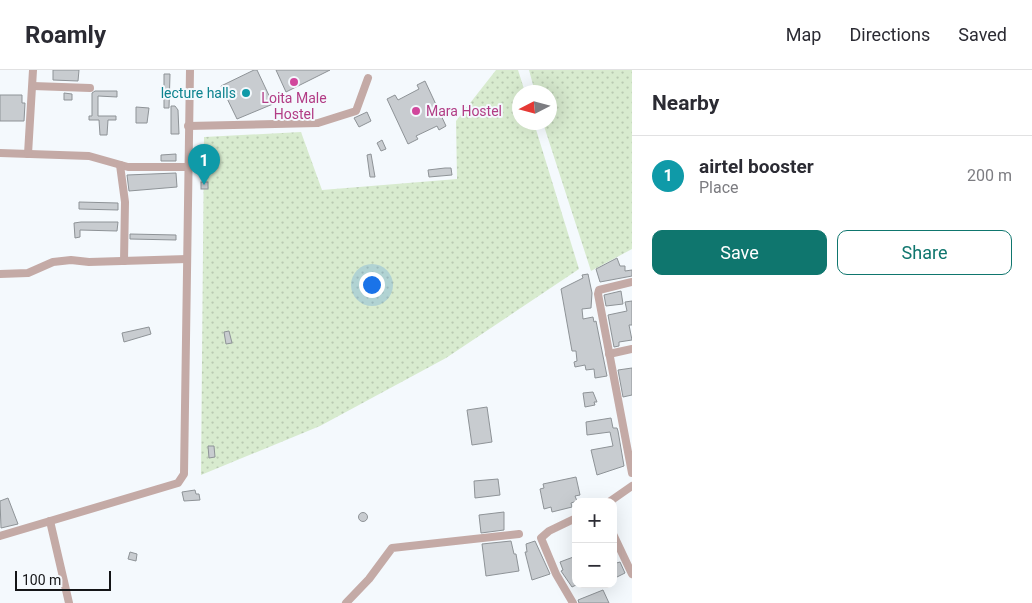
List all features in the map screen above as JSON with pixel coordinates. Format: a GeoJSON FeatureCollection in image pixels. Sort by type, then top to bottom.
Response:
{"type":"FeatureCollection","features":[{"type":"Feature","properties":{"kind":"street"},"geometry":{"type":"LineString","coordinates":[[28,154],[33,70]]}},
{"type":"Feature","properties":{"kind":"street"},"geometry":{"type":"LineString","coordinates":[[0,536],[180,482],[184,466],[187,167],[190,70]]}},
{"type":"Feature","properties":{"kind":"street"},"geometry":{"type":"LineString","coordinates":[[188,126],[318,123],[356,111],[368,78]]}},
{"type":"Feature","properties":{"kind":"street"},"geometry":{"type":"LineString","coordinates":[[33,86],[90,88]]}},
{"type":"Feature","properties":{"kind":"street"},"geometry":{"type":"LineString","coordinates":[[0,153],[89,156],[120,165],[187,167]]}},
{"type":"Feature","properties":{"kind":"street"},"geometry":{"type":"LineString","coordinates":[[120,165],[125,202],[124,261]]}},
{"type":"Feature","properties":{"kind":"street"},"geometry":{"type":"LineString","coordinates":[[0,274],[28,273],[53,262],[187,259]]}},
{"type":"Feature","properties":{"kind":"street"},"geometry":{"type":"LineString","coordinates":[[632,282],[599,290],[598,299],[632,473]]}},
{"type":"Feature","properties":{"kind":"street"},"geometry":{"type":"LineString","coordinates":[[608,354],[632,349]]}},
{"type":"Feature","properties":{"kind":"street"},"geometry":{"type":"LineString","coordinates":[[615,498],[632,486]]}},
{"type":"Feature","properties":{"kind":"street"},"geometry":{"type":"LineString","coordinates":[[572,520],[549,530],[541,538],[556,574],[573,603]]}},
{"type":"Feature","properties":{"kind":"street"},"geometry":{"type":"LineString","coordinates":[[50,521],[69,603]]}},
{"type":"Feature","properties":{"kind":"street"},"geometry":{"type":"LineString","coordinates":[[346,603],[369,579],[392,548],[519,534]]}},
{"type":"Feature","properties":{"kind":"street"},"geometry":{"type":"LineString","coordinates":[[617,542],[632,574]]}},
{"type":"Feature","properties":{"kind":"green space"},"geometry":{"type":"Polygon","coordinates":[[[496,70],[518,70],[523,85],[512,85],[512,130],[536,130],[579,269],[446,358],[320,426],[201,475],[204,137],[301,132],[322,190],[457,179],[456,121],[496,70]]]}},
{"type":"Feature","properties":{"kind":"green space"},"geometry":{"type":"Polygon","coordinates":[[[529,70],[632,70],[632,249],[591,271],[545,130],[557,130],[557,85],[533,85],[529,70]]]}},
{"type":"Feature","properties":{"kind":"building"},"geometry":{"type":"Polygon","coordinates":[[[53,70],[79,70],[78,81],[53,80],[53,70]]]}},
{"type":"Feature","properties":{"kind":"building"},"geometry":{"type":"Polygon","coordinates":[[[257,70],[273,104],[237,119],[221,86],[257,70]]]}},
{"type":"Feature","properties":{"kind":"building","name":"Loita Male Hostel"},"geometry":{"type":"Polygon","coordinates":[[[276,70],[330,70],[286,92],[276,70]]]}},
{"type":"Feature","properties":{"kind":"building"},"geometry":{"type":"Polygon","coordinates":[[[164,74],[170,74],[169,108],[164,108],[164,74]]]}},
{"type":"Feature","properties":{"kind":"building","name":"Mara Hostel"},"geometry":{"type":"Polygon","coordinates":[[[425,81],[446,126],[439,130],[437,126],[416,136],[418,139],[408,144],[387,99],[395,95],[398,100],[419,89],[417,85],[425,81]]]}},
{"type":"Feature","properties":{"kind":"building"},"geometry":{"type":"Polygon","coordinates":[[[95,91],[117,91],[117,97],[98,96],[98,116],[116,116],[116,120],[108,120],[107,135],[100,135],[99,120],[89,120],[89,116],[92,116],[92,93],[95,91]]]}},
{"type":"Feature","properties":{"kind":"building"},"geometry":{"type":"Polygon","coordinates":[[[64,93],[72,94],[72,100],[64,100],[64,93]]]}},
{"type":"Feature","properties":{"kind":"building"},"geometry":{"type":"Polygon","coordinates":[[[0,95],[22,95],[22,103],[25,103],[24,121],[0,121],[0,95]]]}},
{"type":"Feature","properties":{"kind":"building"},"geometry":{"type":"Polygon","coordinates":[[[171,106],[175,106],[178,110],[179,134],[171,134],[171,106]]]}},
{"type":"Feature","properties":{"kind":"building"},"geometry":{"type":"Polygon","coordinates":[[[136,107],[149,108],[147,123],[136,123],[136,107]]]}},
{"type":"Feature","properties":{"kind":"building"},"geometry":{"type":"Polygon","coordinates":[[[367,112],[371,121],[359,127],[354,118],[367,112]]]}},
{"type":"Feature","properties":{"kind":"building"},"geometry":{"type":"Polygon","coordinates":[[[382,140],[386,149],[381,151],[377,143],[382,140]]]}},
{"type":"Feature","properties":{"kind":"building"},"geometry":{"type":"Polygon","coordinates":[[[176,154],[176,161],[161,161],[161,155],[176,154]]]}},
{"type":"Feature","properties":{"kind":"building"},"geometry":{"type":"Polygon","coordinates":[[[371,154],[375,177],[370,177],[367,155],[371,154]]]}},
{"type":"Feature","properties":{"kind":"building"},"geometry":{"type":"Polygon","coordinates":[[[451,168],[452,175],[429,177],[428,170],[451,168]]]}},
{"type":"Feature","properties":{"kind":"building"},"geometry":{"type":"Polygon","coordinates":[[[176,173],[177,187],[129,191],[127,175],[176,173]]]}},
{"type":"Feature","properties":{"kind":"building"},"geometry":{"type":"Polygon","coordinates":[[[201,182],[208,182],[208,189],[201,189],[201,182]]]}},
{"type":"Feature","properties":{"kind":"building"},"geometry":{"type":"Polygon","coordinates":[[[79,202],[118,203],[118,210],[79,209],[79,202]]]}},
{"type":"Feature","properties":{"kind":"building"},"geometry":{"type":"Polygon","coordinates":[[[118,222],[117,231],[80,230],[80,237],[75,238],[74,223],[118,222]]]}},
{"type":"Feature","properties":{"kind":"building"},"geometry":{"type":"Polygon","coordinates":[[[130,234],[176,235],[176,240],[130,239],[130,234]]]}},
{"type":"Feature","properties":{"kind":"building"},"geometry":{"type":"Polygon","coordinates":[[[617,258],[620,266],[625,266],[625,271],[632,270],[632,276],[600,282],[596,269],[617,258]]]}},
{"type":"Feature","properties":{"kind":"building"},"geometry":{"type":"Polygon","coordinates":[[[588,274],[592,293],[591,308],[582,309],[583,319],[593,317],[594,322],[596,321],[607,376],[595,378],[594,369],[586,370],[585,365],[575,367],[574,362],[577,361],[576,351],[572,351],[561,289],[583,278],[582,275],[588,274]]]}},
{"type":"Feature","properties":{"kind":"building"},"geometry":{"type":"Polygon","coordinates":[[[621,291],[623,304],[606,306],[604,295],[621,291]]]}},
{"type":"Feature","properties":{"kind":"building"},"geometry":{"type":"Polygon","coordinates":[[[632,301],[632,325],[629,325],[632,340],[619,342],[619,346],[614,347],[608,315],[627,311],[625,302],[632,301]]]}},
{"type":"Feature","properties":{"kind":"building"},"geometry":{"type":"Polygon","coordinates":[[[149,327],[151,334],[124,342],[122,333],[149,327]]]}},
{"type":"Feature","properties":{"kind":"building"},"geometry":{"type":"Polygon","coordinates":[[[229,331],[232,343],[226,344],[224,332],[229,331]]]}},
{"type":"Feature","properties":{"kind":"building"},"geometry":{"type":"Polygon","coordinates":[[[632,368],[632,395],[623,397],[618,370],[632,368]]]}},
{"type":"Feature","properties":{"kind":"building"},"geometry":{"type":"Polygon","coordinates":[[[593,392],[597,402],[594,402],[595,405],[585,407],[583,393],[593,392]]]}},
{"type":"Feature","properties":{"kind":"building"},"geometry":{"type":"Polygon","coordinates":[[[487,407],[492,442],[472,445],[467,410],[487,407]]]}},
{"type":"Feature","properties":{"kind":"building"},"geometry":{"type":"Polygon","coordinates":[[[611,418],[613,428],[617,428],[618,431],[624,466],[597,475],[591,450],[613,446],[610,432],[587,435],[586,422],[611,418]]]}},
{"type":"Feature","properties":{"kind":"building"},"geometry":{"type":"Polygon","coordinates":[[[208,446],[214,446],[215,457],[209,458],[208,446]]]}},
{"type":"Feature","properties":{"kind":"building"},"geometry":{"type":"Polygon","coordinates":[[[576,477],[580,495],[572,498],[572,507],[552,512],[551,507],[544,509],[540,489],[544,488],[543,484],[576,477]]]}},
{"type":"Feature","properties":{"kind":"building"},"geometry":{"type":"Polygon","coordinates":[[[498,479],[500,495],[475,498],[474,481],[498,479]]]}},
{"type":"Feature","properties":{"kind":"building"},"geometry":{"type":"Polygon","coordinates":[[[195,490],[196,494],[199,494],[200,500],[184,501],[182,492],[195,490]]]}},
{"type":"Feature","properties":{"kind":"building"},"geometry":{"type":"Polygon","coordinates":[[[8,498],[18,524],[1,528],[0,501],[8,498]]]}},
{"type":"Feature","properties":{"kind":"building"},"geometry":{"type":"Polygon","coordinates":[[[504,512],[504,530],[481,533],[479,515],[504,512]]]}},
{"type":"Feature","properties":{"kind":"building"},"geometry":{"type":"Polygon","coordinates":[[[363,513],[367,517],[363,521],[359,517],[363,513]]]}},
{"type":"Feature","properties":{"kind":"building"},"geometry":{"type":"Polygon","coordinates":[[[511,541],[519,571],[486,576],[482,544],[511,541]]]}},
{"type":"Feature","properties":{"kind":"building"},"geometry":{"type":"Polygon","coordinates":[[[535,541],[550,574],[532,580],[525,552],[527,552],[526,544],[535,541]]]}},
{"type":"Feature","properties":{"kind":"building"},"geometry":{"type":"Polygon","coordinates":[[[130,552],[137,554],[136,561],[128,559],[130,552]]]}},
{"type":"Feature","properties":{"kind":"building"},"geometry":{"type":"Polygon","coordinates":[[[572,558],[572,587],[561,571],[563,570],[560,562],[572,558]]]}},
{"type":"Feature","properties":{"kind":"building"},"geometry":{"type":"Polygon","coordinates":[[[620,562],[625,573],[617,577],[617,563],[620,562]]]}},
{"type":"Feature","properties":{"kind":"building"},"geometry":{"type":"Polygon","coordinates":[[[603,590],[609,603],[579,603],[578,600],[603,590]]]}},
{"type":"Feature","properties":{"kind":"place","name":"Loita Male Hostel"},"geometry":{"type":"Point","coordinates":[294,82]}},
{"type":"Feature","properties":{"kind":"place","name":"lecture halls"},"geometry":{"type":"Point","coordinates":[246,93]}},
{"type":"Feature","properties":{"kind":"place","name":"Mara Hostel"},"geometry":{"type":"Point","coordinates":[416,111]}},
{"type":"Feature","properties":{"kind":"place","name":"airtel booster"},"geometry":{"type":"Point","coordinates":[204,185]}}]}
